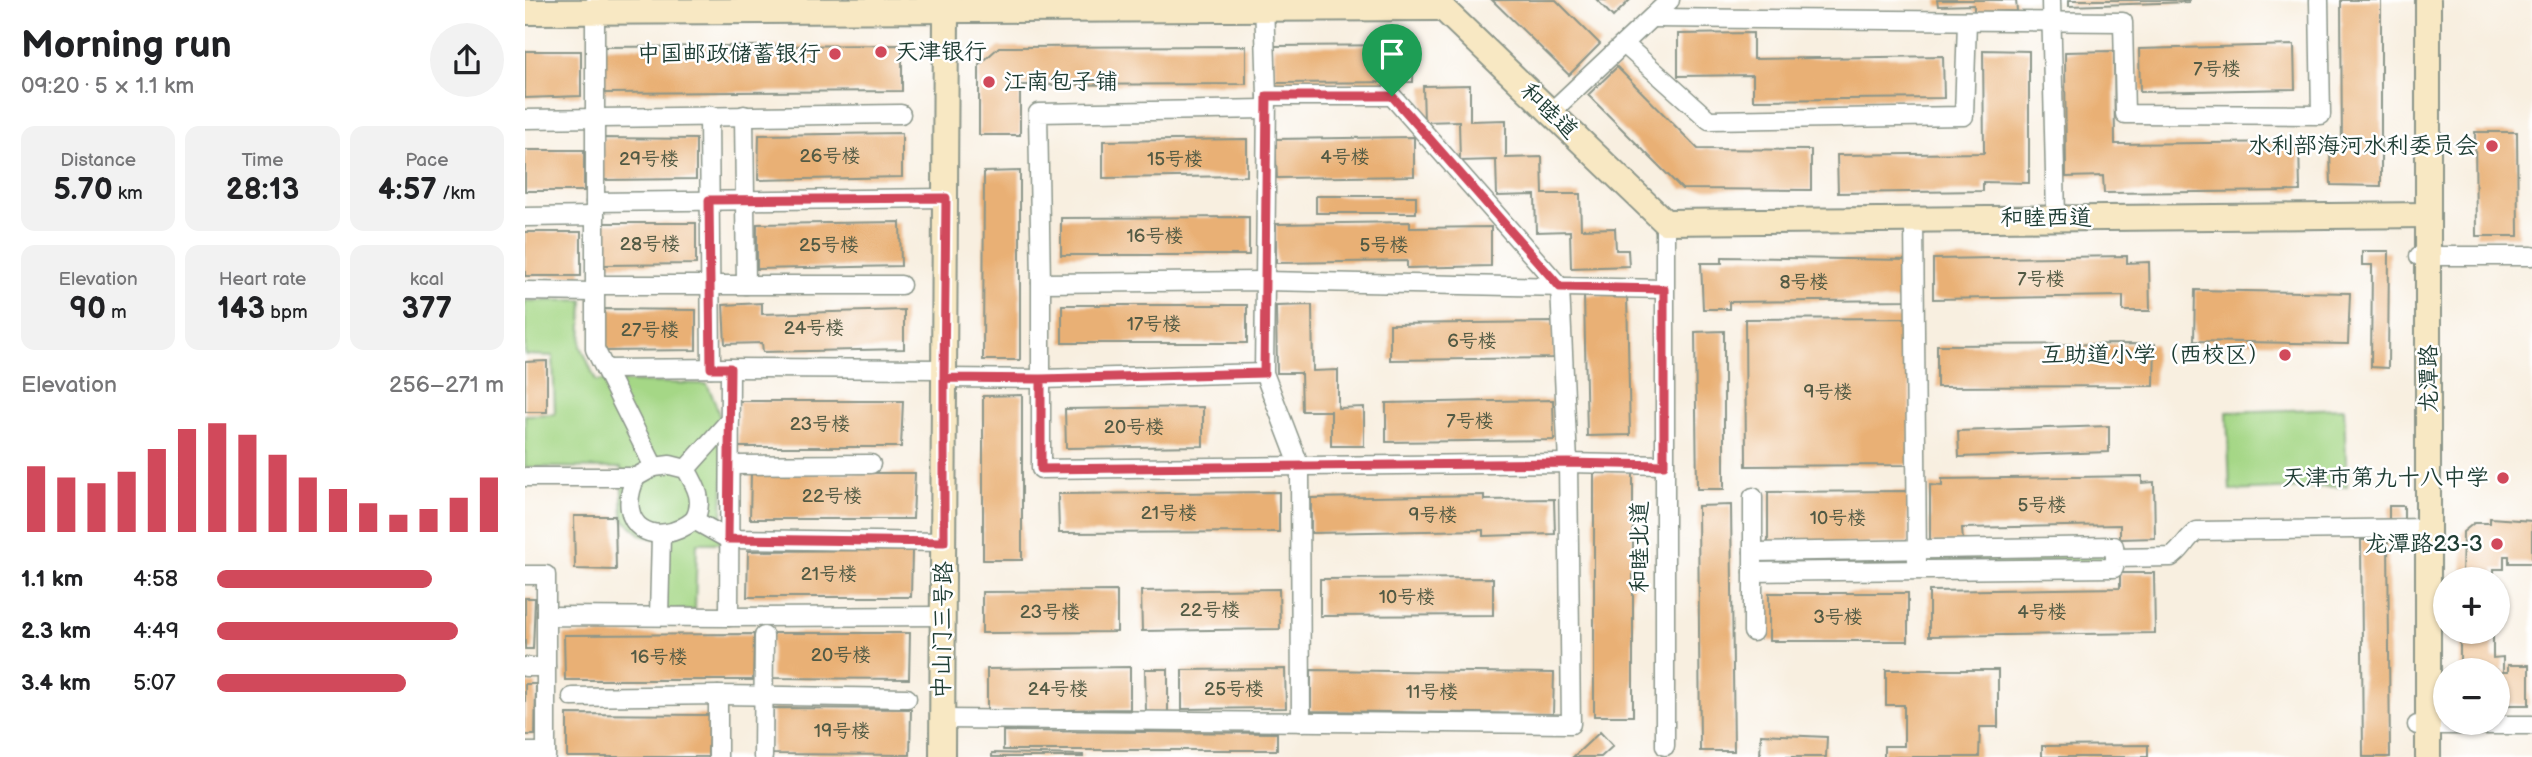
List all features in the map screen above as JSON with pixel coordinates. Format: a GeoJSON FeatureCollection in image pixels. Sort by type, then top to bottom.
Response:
{"type":"FeatureCollection","features":[{"type":"Feature","properties":{"kind":"street"},"geometry":{"type":"LineString","coordinates":[[1550,113],[1670,0]]}},
{"type":"Feature","properties":{"kind":"street"},"geometry":{"type":"LineString","coordinates":[[2051,0],[2056,218]]}},
{"type":"Feature","properties":{"kind":"street"},"geometry":{"type":"LineString","coordinates":[[1652,18],[2123,22],[2125,114],[2321,115],[2319,0]]}},
{"type":"Feature","properties":{"kind":"street","name":"龙潭路"},"geometry":{"type":"LineString","coordinates":[[2420,0],[2424,215],[2423,725],[2428,757]]}},
{"type":"Feature","properties":{"kind":"street","name":"龙潭路"},"geometry":{"type":"LineString","coordinates":[[2424,215],[2428,0]]}},
{"type":"Feature","properties":{"kind":"street"},"geometry":{"type":"LineString","coordinates":[[525,4],[595,7],[947,4],[1264,6],[1436,2]]}},
{"type":"Feature","properties":{"kind":"street","name":"和睦道"},"geometry":{"type":"LineString","coordinates":[[1436,2],[1665,222]]}},
{"type":"Feature","properties":{"kind":"street","name":"中山门三号路"},"geometry":{"type":"LineString","coordinates":[[942,757],[947,4]]}},
{"type":"Feature","properties":{"kind":"street"},"geometry":{"type":"LineString","coordinates":[[1264,6],[1264,373],[1300,467],[1301,722]]}},
{"type":"Feature","properties":{"kind":"street"},"geometry":{"type":"LineString","coordinates":[[525,12],[595,7]]}},
{"type":"Feature","properties":{"kind":"street"},"geometry":{"type":"LineString","coordinates":[[595,7],[595,349],[654,467]]}},
{"type":"Feature","properties":{"kind":"street"},"geometry":{"type":"LineString","coordinates":[[1624,44],[1709,120],[1964,116],[1967,21]]}},
{"type":"Feature","properties":{"kind":"street"},"geometry":{"type":"LineString","coordinates":[[942,719],[1571,724],[1568,463],[1560,287],[1392,96],[1038,113],[1041,469],[1568,463],[1664,465]]}},
{"type":"Feature","properties":{"kind":"street"},"geometry":{"type":"LineString","coordinates":[[525,119],[901,114]]}},
{"type":"Feature","properties":{"kind":"street"},"geometry":{"type":"LineString","coordinates":[[709,115],[711,368]]}},
{"type":"Feature","properties":{"kind":"street"},"geometry":{"type":"LineString","coordinates":[[744,115],[746,285]]}},
{"type":"Feature","properties":{"kind":"street"},"geometry":{"type":"LineString","coordinates":[[525,217],[709,200],[946,198]]}},
{"type":"Feature","properties":{"kind":"street","name":"和睦西道"},"geometry":{"type":"LineString","coordinates":[[1665,222],[2424,215]]}},
{"type":"Feature","properties":{"kind":"street"},"geometry":{"type":"LineString","coordinates":[[1914,219],[1917,570]]}},
{"type":"Feature","properties":{"kind":"street","name":"和睦北道"},"geometry":{"type":"LineString","coordinates":[[1665,222],[1665,746]]}},
{"type":"Feature","properties":{"kind":"street"},"geometry":{"type":"LineString","coordinates":[[2424,256],[2532,256]]}},
{"type":"Feature","properties":{"kind":"street"},"geometry":{"type":"LineString","coordinates":[[1041,283],[1264,281],[1664,289]]}},
{"type":"Feature","properties":{"kind":"street"},"geometry":{"type":"LineString","coordinates":[[525,291],[746,285],[901,285]]}},
{"type":"Feature","properties":{"kind":"street"},"geometry":{"type":"LineString","coordinates":[[605,369],[730,368],[944,373],[1041,379],[1264,373]]}},
{"type":"Feature","properties":{"kind":"street"},"geometry":{"type":"LineString","coordinates":[[729,617],[730,368]]}},
{"type":"Feature","properties":{"kind":"street"},"geometry":{"type":"LineString","coordinates":[[685,469],[730,420]]}},
{"type":"Feature","properties":{"kind":"street"},"geometry":{"type":"LineString","coordinates":[[730,465],[871,464]]}},
{"type":"Feature","properties":{"kind":"street"},"geometry":{"type":"LineString","coordinates":[[525,477],[636,477],[654,467],[670,465],[685,469],[699,493],[700,510],[694,520],[671,534],[661,535],[636,523],[628,509],[629,491],[636,477]]}},
{"type":"Feature","properties":{"kind":"street"},"geometry":{"type":"LineString","coordinates":[[1753,497],[1753,632]]}},
{"type":"Feature","properties":{"kind":"street"},"geometry":{"type":"LineString","coordinates":[[694,520],[728,539],[944,542]]}},
{"type":"Feature","properties":{"kind":"street"},"geometry":{"type":"LineString","coordinates":[[2115,558],[2171,557],[2177,554],[2190,535],[2197,531],[2423,528]]}},
{"type":"Feature","properties":{"kind":"street"},"geometry":{"type":"LineString","coordinates":[[659,616],[661,535]]}},
{"type":"Feature","properties":{"kind":"street"},"geometry":{"type":"LineString","coordinates":[[1753,552],[2114,546],[2115,558],[2114,568],[1753,572]]}},
{"type":"Feature","properties":{"kind":"street"},"geometry":{"type":"LineString","coordinates":[[525,575],[546,575],[546,755],[525,752]]}},
{"type":"Feature","properties":{"kind":"street"},"geometry":{"type":"LineString","coordinates":[[546,616],[943,617]]}},
{"type":"Feature","properties":{"kind":"street"},"geometry":{"type":"LineString","coordinates":[[762,757],[764,636]]}},
{"type":"Feature","properties":{"kind":"street"},"geometry":{"type":"LineString","coordinates":[[525,667],[546,667]]}},
{"type":"Feature","properties":{"kind":"street"},"geometry":{"type":"LineString","coordinates":[[718,695],[718,757]]}},
{"type":"Feature","properties":{"kind":"street"},"geometry":{"type":"LineString","coordinates":[[572,696],[763,695],[907,698]]}},
{"type":"Feature","properties":{"kind":"street"},"geometry":{"type":"LineString","coordinates":[[2423,725],[2532,725]]}},
{"type":"Feature","properties":{"kind":"street","name":"龙潭路"},"geometry":{"type":"LineString","coordinates":[[2417,757],[2423,725]]}},
{"type":"Feature","properties":{"kind":"green space"},"geometry":{"type":"Polygon","coordinates":[[[583,300],[581,346],[596,381],[707,384],[715,402],[725,434],[721,543],[697,543],[695,610],[664,610],[666,541],[643,536],[623,519],[621,468],[525,467],[525,415],[555,414],[553,356],[525,355],[525,301],[583,300]]]}},
{"type":"Feature","properties":{"kind":"green space"},"geometry":{"type":"Polygon","coordinates":[[[2344,408],[2347,486],[2230,491],[2227,412],[2344,408]]]}},
{"type":"Feature","properties":{"kind":"green space"},"geometry":{"type":"Polygon","coordinates":[[[2114,546],[2109,568],[1757,572],[1753,557],[2114,546]]]}},
{"type":"Feature","properties":{"kind":"building"},"geometry":{"type":"Polygon","coordinates":[[[1492,0],[1556,0],[1600,44],[1569,75],[1492,0]]]}},
{"type":"Feature","properties":{"kind":"building"},"geometry":{"type":"Polygon","coordinates":[[[1597,0],[1630,0],[1613,17],[1597,0]]]}},
{"type":"Feature","properties":{"kind":"building"},"geometry":{"type":"Polygon","coordinates":[[[1937,0],[2016,0],[2017,11],[1974,12],[1974,5],[1938,6],[1937,0]]]}},
{"type":"Feature","properties":{"kind":"building"},"geometry":{"type":"Polygon","coordinates":[[[2069,0],[2189,0],[2189,2],[2069,6],[2069,0]]]}},
{"type":"Feature","properties":{"kind":"building"},"geometry":{"type":"Polygon","coordinates":[[[2341,0],[2381,0],[2381,186],[2331,185],[2330,150],[2342,151],[2341,0]]]}},
{"type":"Feature","properties":{"kind":"building"},"geometry":{"type":"Polygon","coordinates":[[[1753,33],[1753,59],[1943,56],[1944,98],[1753,100],[1753,75],[1678,76],[1678,34],[1753,33]]]}},
{"type":"Feature","properties":{"kind":"building"},"geometry":{"type":"Polygon","coordinates":[[[902,45],[902,91],[603,93],[603,47],[902,45]]]}},
{"type":"Feature","properties":{"kind":"building"},"geometry":{"type":"Polygon","coordinates":[[[1414,45],[1413,82],[1275,83],[1274,46],[1414,45]]]}},
{"type":"Feature","properties":{"kind":"building"},"geometry":{"type":"Polygon","coordinates":[[[2294,45],[2295,89],[2140,92],[2139,49],[2294,45]]]}},
{"type":"Feature","properties":{"kind":"building"},"geometry":{"type":"Polygon","coordinates":[[[1246,46],[1246,84],[1020,85],[1020,135],[979,135],[979,65],[999,47],[1246,46]]]}},
{"type":"Feature","properties":{"kind":"building"},"geometry":{"type":"Polygon","coordinates":[[[1983,50],[2029,51],[2029,183],[1983,182],[1983,191],[1838,193],[1837,155],[1984,153],[1983,50]]]}},
{"type":"Feature","properties":{"kind":"building"},"geometry":{"type":"Polygon","coordinates":[[[525,51],[581,51],[581,96],[525,98],[525,51]]]}},
{"type":"Feature","properties":{"kind":"building"},"geometry":{"type":"Polygon","coordinates":[[[2114,51],[2115,144],[2299,142],[2300,191],[2104,193],[2103,176],[2066,177],[2065,52],[2114,51]]]}},
{"type":"Feature","properties":{"kind":"building"},"geometry":{"type":"Polygon","coordinates":[[[1617,67],[1698,149],[1811,150],[1811,190],[1682,189],[1588,95],[1617,67]]]}},
{"type":"Feature","properties":{"kind":"building"},"geometry":{"type":"Polygon","coordinates":[[[1470,85],[1470,121],[1506,120],[1506,158],[1542,157],[1543,194],[1580,194],[1581,229],[1615,228],[1616,250],[1628,250],[1629,266],[1571,268],[1570,231],[1536,232],[1535,195],[1497,196],[1496,160],[1460,161],[1459,121],[1424,122],[1423,86],[1470,85]]]}},
{"type":"Feature","properties":{"kind":"building"},"geometry":{"type":"Polygon","coordinates":[[[2475,132],[2517,132],[2518,236],[2476,236],[2475,132]]]}},
{"type":"Feature","properties":{"kind":"building"},"geometry":{"type":"Polygon","coordinates":[[[902,133],[902,177],[758,180],[759,135],[902,133]]]}},
{"type":"Feature","properties":{"kind":"building"},"geometry":{"type":"Polygon","coordinates":[[[1414,137],[1414,176],[1277,178],[1275,139],[1414,137]]]}},
{"type":"Feature","properties":{"kind":"building"},"geometry":{"type":"Polygon","coordinates":[[[602,138],[696,139],[696,179],[603,180],[602,138]]]}},
{"type":"Feature","properties":{"kind":"building"},"geometry":{"type":"Polygon","coordinates":[[[1247,139],[1247,176],[1103,178],[1103,141],[1247,139]]]}},
{"type":"Feature","properties":{"kind":"building"},"geometry":{"type":"Polygon","coordinates":[[[525,150],[584,150],[584,191],[525,191],[525,150]]]}},
{"type":"Feature","properties":{"kind":"building"},"geometry":{"type":"Polygon","coordinates":[[[1020,171],[1020,360],[983,360],[984,172],[1020,171]]]}},
{"type":"Feature","properties":{"kind":"building"},"geometry":{"type":"Polygon","coordinates":[[[1316,196],[1416,196],[1416,213],[1316,213],[1316,196]]]}},
{"type":"Feature","properties":{"kind":"building"},"geometry":{"type":"Polygon","coordinates":[[[1249,217],[1249,255],[1061,255],[1061,218],[1249,217]]]}},
{"type":"Feature","properties":{"kind":"building"},"geometry":{"type":"Polygon","coordinates":[[[900,222],[901,266],[757,269],[757,224],[900,222]]]}},
{"type":"Feature","properties":{"kind":"building"},"geometry":{"type":"Polygon","coordinates":[[[1410,222],[1410,228],[1491,227],[1491,266],[1407,268],[1407,261],[1276,263],[1276,224],[1410,222]]]}},
{"type":"Feature","properties":{"kind":"building"},"geometry":{"type":"Polygon","coordinates":[[[603,223],[696,223],[696,264],[604,265],[603,223]]]}},
{"type":"Feature","properties":{"kind":"building"},"geometry":{"type":"Polygon","coordinates":[[[525,232],[581,232],[581,276],[525,276],[525,232]]]}},
{"type":"Feature","properties":{"kind":"building"},"geometry":{"type":"Polygon","coordinates":[[[2362,251],[2389,251],[2388,368],[2371,367],[2372,265],[2362,265],[2362,251]]]}},
{"type":"Feature","properties":{"kind":"building"},"geometry":{"type":"Polygon","coordinates":[[[2127,256],[2127,263],[2149,262],[2150,311],[2123,311],[2123,296],[1933,299],[1933,259],[2127,256]]]}},
{"type":"Feature","properties":{"kind":"building"},"geometry":{"type":"Polygon","coordinates":[[[1722,257],[1907,260],[1906,300],[1729,302],[1729,309],[1703,309],[1701,263],[1722,263],[1722,257]]]}},
{"type":"Feature","properties":{"kind":"building"},"geometry":{"type":"Polygon","coordinates":[[[2195,290],[2350,293],[2348,344],[2194,341],[2195,290]]]}},
{"type":"Feature","properties":{"kind":"building"},"geometry":{"type":"Polygon","coordinates":[[[1627,294],[1630,435],[1587,436],[1584,295],[1627,294]]]}},
{"type":"Feature","properties":{"kind":"building"},"geometry":{"type":"Polygon","coordinates":[[[762,303],[762,314],[904,310],[904,349],[763,352],[762,343],[725,344],[723,305],[762,303]]]}},
{"type":"Feature","properties":{"kind":"building"},"geometry":{"type":"Polygon","coordinates":[[[1062,305],[1247,305],[1247,343],[1062,343],[1062,305]]]}},
{"type":"Feature","properties":{"kind":"building"},"geometry":{"type":"Polygon","coordinates":[[[1312,305],[1313,371],[1338,370],[1338,408],[1364,407],[1364,446],[1331,446],[1331,411],[1302,411],[1301,373],[1277,373],[1276,306],[1312,305]]]}},
{"type":"Feature","properties":{"kind":"building"},"geometry":{"type":"Polygon","coordinates":[[[603,309],[696,310],[696,350],[604,351],[603,309]]]}},
{"type":"Feature","properties":{"kind":"building"},"geometry":{"type":"Polygon","coordinates":[[[1910,318],[1910,465],[1746,466],[1745,319],[1910,318]]]}},
{"type":"Feature","properties":{"kind":"building"},"geometry":{"type":"Polygon","coordinates":[[[1554,322],[1554,358],[1390,360],[1390,324],[1554,322]]]}},
{"type":"Feature","properties":{"kind":"building"},"geometry":{"type":"Polygon","coordinates":[[[1724,331],[1724,489],[1697,489],[1695,332],[1724,331]]]}},
{"type":"Feature","properties":{"kind":"building"},"geometry":{"type":"Polygon","coordinates":[[[2155,344],[2154,386],[1937,387],[1937,345],[2155,344]]]}},
{"type":"Feature","properties":{"kind":"building"},"geometry":{"type":"Polygon","coordinates":[[[547,361],[547,412],[525,412],[525,362],[547,361]]]}},
{"type":"Feature","properties":{"kind":"building"},"geometry":{"type":"Polygon","coordinates":[[[1022,395],[1022,560],[983,560],[983,396],[1022,395]]]}},
{"type":"Feature","properties":{"kind":"building"},"geometry":{"type":"Polygon","coordinates":[[[1553,400],[1554,440],[1386,442],[1386,403],[1553,400]]]}},
{"type":"Feature","properties":{"kind":"building"},"geometry":{"type":"Polygon","coordinates":[[[739,401],[903,401],[901,447],[738,447],[739,401]]]}},
{"type":"Feature","properties":{"kind":"building"},"geometry":{"type":"Polygon","coordinates":[[[1203,407],[1203,446],[1066,448],[1065,409],[1203,407]]]}},
{"type":"Feature","properties":{"kind":"building"},"geometry":{"type":"Polygon","coordinates":[[[2109,426],[2109,452],[1959,457],[1958,431],[2109,426]]]}},
{"type":"Feature","properties":{"kind":"building"},"geometry":{"type":"Polygon","coordinates":[[[751,473],[915,473],[913,519],[750,519],[751,473]]]}},
{"type":"Feature","properties":{"kind":"building"},"geometry":{"type":"Polygon","coordinates":[[[1594,473],[1633,473],[1633,716],[1594,716],[1594,473]]]}},
{"type":"Feature","properties":{"kind":"building"},"geometry":{"type":"Polygon","coordinates":[[[2142,476],[2142,483],[2154,482],[2155,538],[2120,539],[2120,525],[1962,528],[1963,542],[1930,543],[1930,485],[1942,486],[1942,479],[2142,476]]]}},
{"type":"Feature","properties":{"kind":"building"},"geometry":{"type":"Polygon","coordinates":[[[1908,491],[1908,543],[1768,545],[1768,492],[1908,491]]]}},
{"type":"Feature","properties":{"kind":"building"},"geometry":{"type":"Polygon","coordinates":[[[1279,492],[1279,532],[1059,533],[1058,494],[1279,492]]]}},
{"type":"Feature","properties":{"kind":"building"},"geometry":{"type":"Polygon","coordinates":[[[1484,495],[1484,500],[1554,499],[1555,534],[1483,536],[1483,530],[1311,533],[1311,498],[1484,495]]]}},
{"type":"Feature","properties":{"kind":"building"},"geometry":{"type":"Polygon","coordinates":[[[1731,505],[1734,751],[1700,751],[1698,506],[1731,505]]]}},
{"type":"Feature","properties":{"kind":"building"},"geometry":{"type":"Polygon","coordinates":[[[2389,506],[2404,506],[2404,519],[2389,519],[2389,506]]]}},
{"type":"Feature","properties":{"kind":"building"},"geometry":{"type":"Polygon","coordinates":[[[574,516],[615,516],[616,570],[575,569],[574,516]]]}},
{"type":"Feature","properties":{"kind":"building","name":"龙潭路23-3"},"geometry":{"type":"Polygon","coordinates":[[[2490,518],[2532,521],[2532,563],[2509,563],[2509,556],[2504,556],[2504,567],[2462,567],[2463,532],[2474,523],[2490,523],[2490,518]]]}},
{"type":"Feature","properties":{"kind":"building"},"geometry":{"type":"Polygon","coordinates":[[[2361,540],[2388,540],[2390,757],[2363,757],[2361,540]]]}},
{"type":"Feature","properties":{"kind":"building"},"geometry":{"type":"Polygon","coordinates":[[[912,550],[911,597],[747,597],[748,551],[912,550]]]}},
{"type":"Feature","properties":{"kind":"building"},"geometry":{"type":"Polygon","coordinates":[[[2120,573],[2154,573],[2155,633],[1929,636],[1929,591],[2120,588],[2120,573]]]}},
{"type":"Feature","properties":{"kind":"building"},"geometry":{"type":"Polygon","coordinates":[[[1493,578],[1493,615],[1320,616],[1320,579],[1493,578]]]}},
{"type":"Feature","properties":{"kind":"building"},"geometry":{"type":"Polygon","coordinates":[[[1279,589],[1280,629],[1142,631],[1141,591],[1279,589]]]}},
{"type":"Feature","properties":{"kind":"building"},"geometry":{"type":"Polygon","coordinates":[[[1117,591],[1117,632],[982,633],[982,592],[1117,591]]]}},
{"type":"Feature","properties":{"kind":"building"},"geometry":{"type":"Polygon","coordinates":[[[1769,593],[1908,593],[1908,641],[1769,641],[1769,593]]]}},
{"type":"Feature","properties":{"kind":"building"},"geometry":{"type":"Polygon","coordinates":[[[525,598],[535,598],[533,649],[525,649],[525,598]]]}},
{"type":"Feature","properties":{"kind":"building"},"geometry":{"type":"Polygon","coordinates":[[[772,633],[910,633],[909,679],[771,678],[772,633]]]}},
{"type":"Feature","properties":{"kind":"building"},"geometry":{"type":"Polygon","coordinates":[[[754,634],[753,680],[565,680],[564,635],[754,634]]]}},
{"type":"Feature","properties":{"kind":"building"},"geometry":{"type":"Polygon","coordinates":[[[2460,644],[2493,644],[2493,658],[2460,658],[2460,644]]]}},
{"type":"Feature","properties":{"kind":"building"},"geometry":{"type":"Polygon","coordinates":[[[2510,665],[2529,665],[2529,705],[2510,705],[2510,665]]]}},
{"type":"Feature","properties":{"kind":"building"},"geometry":{"type":"Polygon","coordinates":[[[1130,667],[1130,709],[987,711],[987,669],[1130,667]]]}},
{"type":"Feature","properties":{"kind":"building"},"geometry":{"type":"Polygon","coordinates":[[[1145,669],[1168,669],[1168,712],[1146,713],[1145,669]]]}},
{"type":"Feature","properties":{"kind":"building"},"geometry":{"type":"Polygon","coordinates":[[[1285,669],[1286,708],[1182,709],[1182,670],[1285,669]]]}},
{"type":"Feature","properties":{"kind":"building"},"geometry":{"type":"Polygon","coordinates":[[[1311,670],[1554,673],[1553,714],[1311,711],[1311,670]]]}},
{"type":"Feature","properties":{"kind":"building"},"geometry":{"type":"Polygon","coordinates":[[[1886,670],[1998,670],[1998,727],[1980,727],[1979,757],[1884,757],[1884,746],[1904,746],[1904,705],[1886,705],[1886,670]]]}},
{"type":"Feature","properties":{"kind":"building"},"geometry":{"type":"Polygon","coordinates":[[[525,684],[536,684],[535,735],[525,735],[525,684]]]}},
{"type":"Feature","properties":{"kind":"building"},"geometry":{"type":"Polygon","coordinates":[[[773,708],[911,709],[910,755],[772,754],[773,708]]]}},
{"type":"Feature","properties":{"kind":"building"},"geometry":{"type":"Polygon","coordinates":[[[567,714],[709,715],[708,757],[567,757],[567,714]]]}},
{"type":"Feature","properties":{"kind":"building"},"geometry":{"type":"Polygon","coordinates":[[[1003,731],[1277,733],[1277,750],[1003,750],[1003,731]]]}},
{"type":"Feature","properties":{"kind":"building"},"geometry":{"type":"Polygon","coordinates":[[[1600,732],[1613,746],[1601,757],[1573,757],[1600,732]]]}},
{"type":"Feature","properties":{"kind":"building"},"geometry":{"type":"Polygon","coordinates":[[[1761,734],[1827,737],[1826,757],[1760,757],[1761,734]]]}},
{"type":"Feature","properties":{"kind":"building"},"geometry":{"type":"Polygon","coordinates":[[[2148,745],[2148,757],[2042,757],[2042,746],[2148,745]]]}},
{"type":"Feature","properties":{"kind":"building"},"geometry":{"type":"Polygon","coordinates":[[[992,753],[1083,755],[1083,757],[992,757],[992,753]]]}},
{"type":"Feature","properties":{"kind":"place","name":"天津银行"},"geometry":{"type":"Point","coordinates":[881,52]}},
{"type":"Feature","properties":{"kind":"place","name":"中国邮政储蓄银行"},"geometry":{"type":"Point","coordinates":[835,54]}},
{"type":"Feature","properties":{"kind":"place","name":"江南包子铺"},"geometry":{"type":"Point","coordinates":[989,82]}},
{"type":"Feature","properties":{"kind":"place","name":"水利部海河水利委员会"},"geometry":{"type":"Point","coordinates":[2492,146]}},
{"type":"Feature","properties":{"kind":"place","name":"互助道小学（西校区）"},"geometry":{"type":"Point","coordinates":[2285,355]}},
{"type":"Feature","properties":{"kind":"place","name":"天津市第九十八中学"},"geometry":{"type":"Point","coordinates":[2503,478]}},
{"type":"Feature","properties":{"kind":"place","name":"龙潭路23-3"},"geometry":{"type":"Point","coordinates":[2497,544]}},
{"type":"Feature","properties":{"kind":"route"},"geometry":{"type":"LineString","coordinates":[[1392,96],[1267,96],[1264,373],[1041,379],[944,378],[946,198],[709,200],[711,368],[730,368],[728,539],[944,542],[944,378],[1041,379],[1041,469],[1568,463],[1664,465],[1664,289],[1560,287],[1392,96]]}}]}
